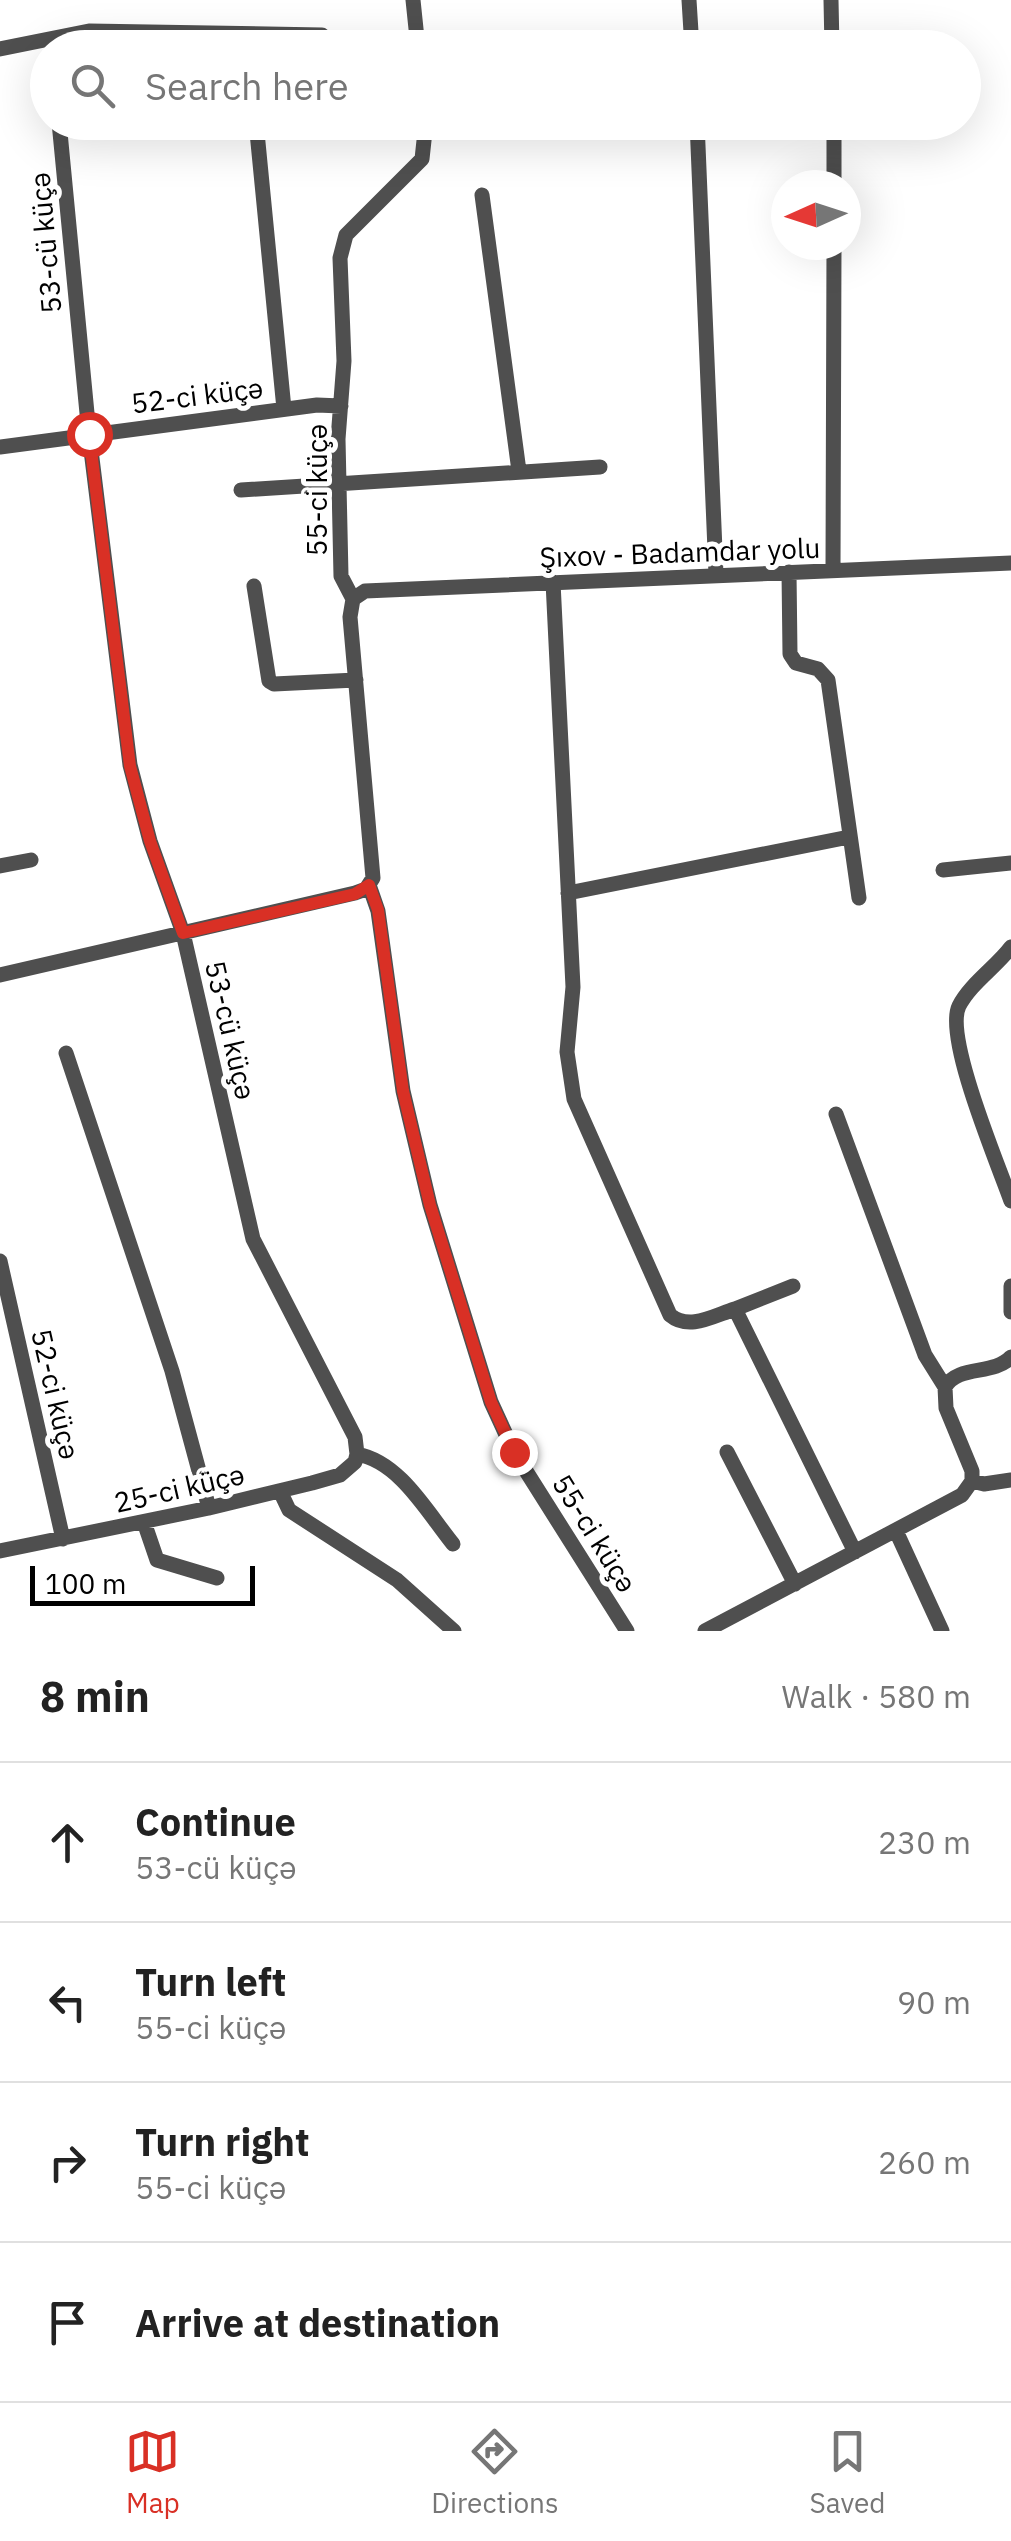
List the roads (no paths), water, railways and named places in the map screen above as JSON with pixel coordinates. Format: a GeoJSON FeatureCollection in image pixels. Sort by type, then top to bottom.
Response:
{"type":"FeatureCollection","features":[{"type":"Feature","properties":{"kind":"street"},"geometry":{"type":"LineString","coordinates":[[413,0],[416,30]]}},
{"type":"Feature","properties":{"kind":"street"},"geometry":{"type":"LineString","coordinates":[[688,0],[690,30]]}},
{"type":"Feature","properties":{"kind":"street"},"geometry":{"type":"LineString","coordinates":[[831,0],[832,30]]}},
{"type":"Feature","properties":{"kind":"street"},"geometry":{"type":"LineString","coordinates":[[0,48],[30,44]]}},
{"type":"Feature","properties":{"kind":"street","name":"53-cü küçə"},"geometry":{"type":"LineString","coordinates":[[61,140],[89,434],[130,766],[150,841],[183,933],[253,1239],[355,1437],[358,1454]]}},
{"type":"Feature","properties":{"kind":"street"},"geometry":{"type":"LineString","coordinates":[[258,140],[284,409]]}},
{"type":"Feature","properties":{"kind":"street","name":"55-ci küçə"},"geometry":{"type":"LineString","coordinates":[[424,140],[422,159],[346,236],[340,258],[344,360],[338,483],[341,576],[353,599],[350,617],[374,865],[369,885],[378,910],[403,1091],[430,1205],[491,1402],[514,1452],[628,1631]]}},
{"type":"Feature","properties":{"kind":"street"},"geometry":{"type":"LineString","coordinates":[[698,140],[716,574]]}},
{"type":"Feature","properties":{"kind":"street"},"geometry":{"type":"LineString","coordinates":[[834,140],[834,170]]}},
{"type":"Feature","properties":{"kind":"street"},"geometry":{"type":"LineString","coordinates":[[482,195],[519,471]]}},
{"type":"Feature","properties":{"kind":"street"},"geometry":{"type":"LineString","coordinates":[[833,571],[834,260]]}},
{"type":"Feature","properties":{"kind":"street","name":"52-ci küçə"},"geometry":{"type":"LineString","coordinates":[[0,447],[316,405],[341,406]]}},
{"type":"Feature","properties":{"kind":"street"},"geometry":{"type":"LineString","coordinates":[[241,490],[600,467]]}},
{"type":"Feature","properties":{"kind":"street","name":"Şıxov - Badamdar yolu"},"geometry":{"type":"LineString","coordinates":[[353,599],[365,592],[1011,563]]}},
{"type":"Feature","properties":{"kind":"street"},"geometry":{"type":"LineString","coordinates":[[789,572],[790,654],[796,663],[818,669],[828,680],[859,898]]}},
{"type":"Feature","properties":{"kind":"street"},"geometry":{"type":"LineString","coordinates":[[553,582],[572,987],[568,1052],[574,1098],[670,1315],[679,1322],[692,1323],[793,1286]]}},
{"type":"Feature","properties":{"kind":"street"},"geometry":{"type":"LineString","coordinates":[[254,586],[269,681],[274,684],[356,680]]}},
{"type":"Feature","properties":{"kind":"street"},"geometry":{"type":"LineString","coordinates":[[568,893],[849,837]]}},
{"type":"Feature","properties":{"kind":"street"},"geometry":{"type":"LineString","coordinates":[[0,866],[31,860]]}},
{"type":"Feature","properties":{"kind":"street"},"geometry":{"type":"LineString","coordinates":[[943,870],[1011,863]]}},
{"type":"Feature","properties":{"kind":"street"},"geometry":{"type":"LineString","coordinates":[[0,975],[355,894],[369,885]]}},
{"type":"Feature","properties":{"kind":"street"},"geometry":{"type":"LineString","coordinates":[[1011,948],[967,995],[954,1022],[972,1090],[1011,1201]]}},
{"type":"Feature","properties":{"kind":"street"},"geometry":{"type":"LineString","coordinates":[[66,1053],[172,1371],[208,1508]]}},
{"type":"Feature","properties":{"kind":"street"},"geometry":{"type":"LineString","coordinates":[[705,1631],[735,1624],[795,1584],[962,1495],[972,1482],[969,1462],[946,1408],[945,1387],[925,1355],[836,1114]]}},
{"type":"Feature","properties":{"kind":"street","name":"52-ci küçə"},"geometry":{"type":"LineString","coordinates":[[0,1261],[63,1539]]}},
{"type":"Feature","properties":{"kind":"street"},"geometry":{"type":"LineString","coordinates":[[1011,1286],[1011,1312]]}},
{"type":"Feature","properties":{"kind":"street"},"geometry":{"type":"LineString","coordinates":[[735,1309],[855,1552]]}},
{"type":"Feature","properties":{"kind":"street"},"geometry":{"type":"LineString","coordinates":[[945,1387],[958,1375],[1002,1366],[1011,1358]]}},
{"type":"Feature","properties":{"kind":"street"},"geometry":{"type":"LineString","coordinates":[[726,1452],[795,1584]]}},
{"type":"Feature","properties":{"kind":"street"},"geometry":{"type":"LineString","coordinates":[[358,1454],[376,1458],[392,1470],[453,1544]]}},
{"type":"Feature","properties":{"kind":"street","name":"25-ci küçə"},"geometry":{"type":"LineString","coordinates":[[0,1551],[280,1491],[340,1474],[358,1454]]}},
{"type":"Feature","properties":{"kind":"street"},"geometry":{"type":"LineString","coordinates":[[972,1482],[1011,1480]]}},
{"type":"Feature","properties":{"kind":"street"},"geometry":{"type":"LineString","coordinates":[[280,1491],[290,1510],[397,1580],[445,1628]]}},
{"type":"Feature","properties":{"kind":"street"},"geometry":{"type":"LineString","coordinates":[[144,1522],[157,1560],[217,1578]]}},
{"type":"Feature","properties":{"kind":"street"},"geometry":{"type":"LineString","coordinates":[[896,1531],[942,1631]]}}]}
